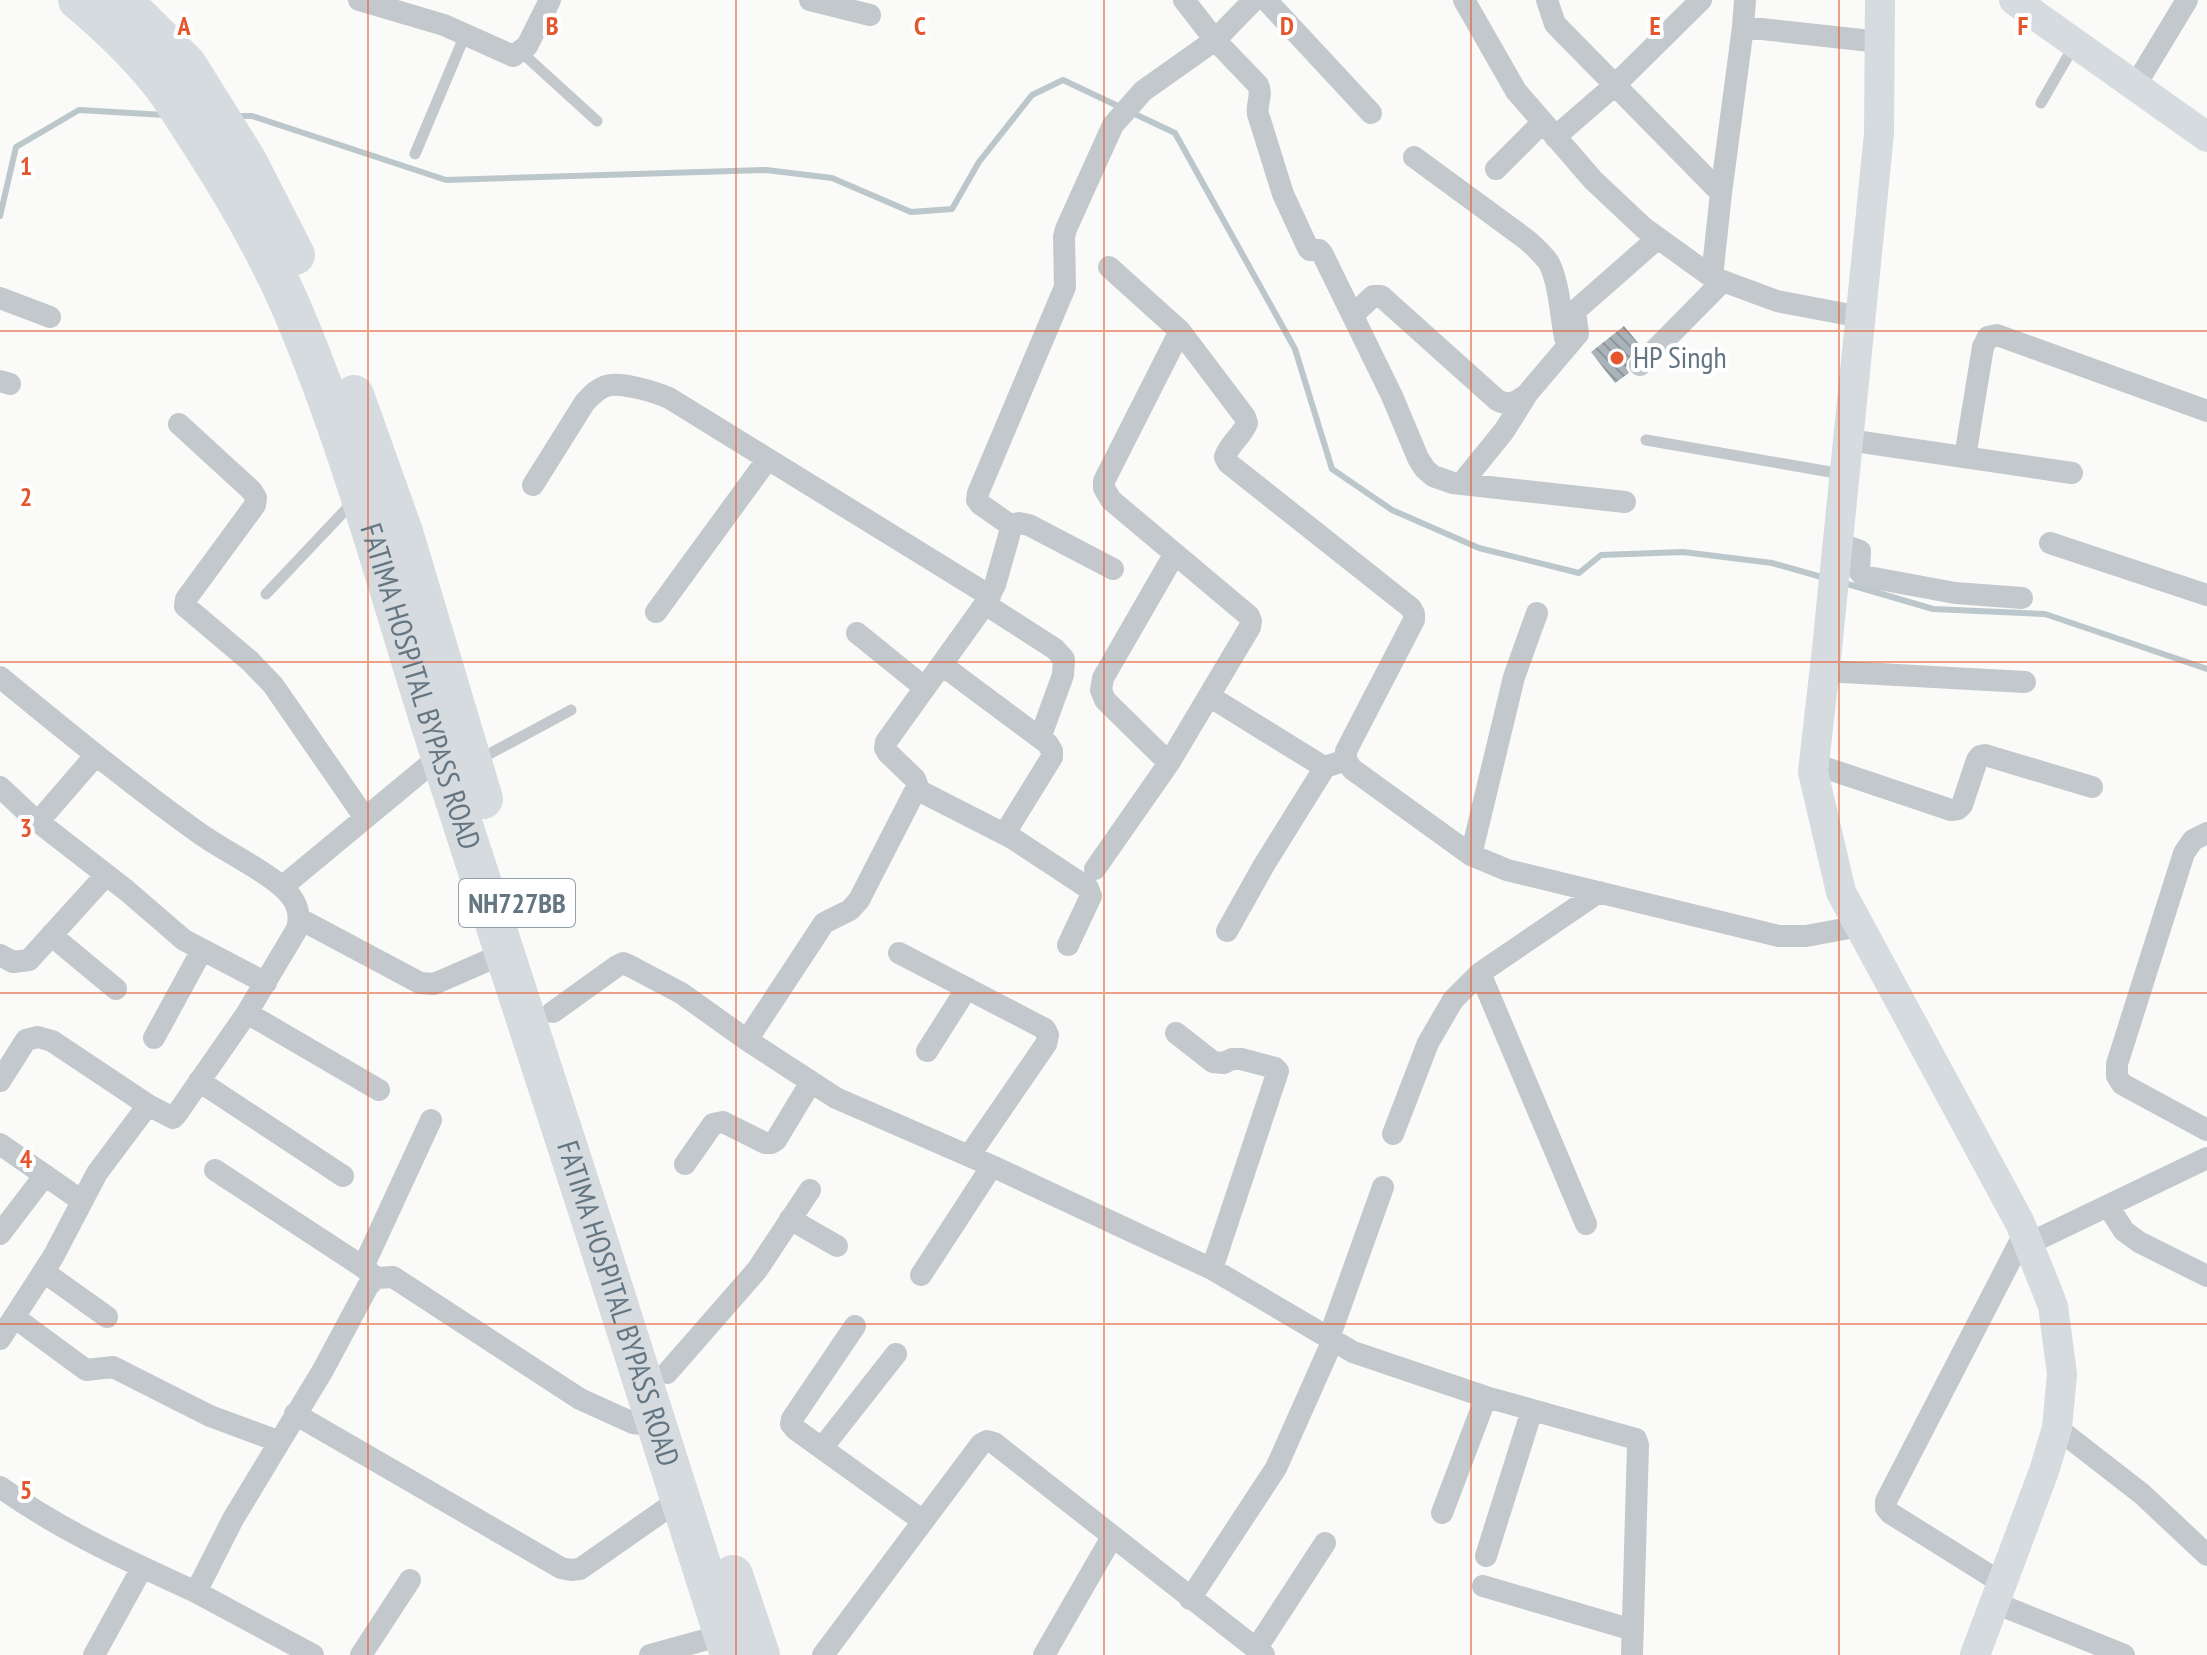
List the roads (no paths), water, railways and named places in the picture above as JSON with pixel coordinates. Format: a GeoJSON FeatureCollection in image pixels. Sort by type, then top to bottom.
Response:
{"type":"FeatureCollection","features":[{"type":"Feature","properties":{"kind":"highway","name":"NH727BB"},"geometry":{"type":"LineString","coordinates":[[78,0],[174,74]]}},
{"type":"Feature","properties":{"kind":"highway","name":"NH727BB"},"geometry":{"type":"LineString","coordinates":[[122,0],[236,171]]}},
{"type":"Feature","properties":{"kind":"highway","name":"FATIMA HOSPITAL BYPASS ROAD"},"geometry":{"type":"LineString","coordinates":[[236,171],[266,255],[291,307],[456,760],[553,1012],[560,1079],[658,1426],[680,1499],[741,1643]]}},
{"type":"Feature","properties":{"kind":"highway","name":"FATIMA HOSPITAL BYPASS ROAD"},"geometry":{"type":"LineString","coordinates":[[236,171],[306,278],[355,395],[403,532],[505,953],[560,1079],[667,1373],[741,1643]]}},
{"type":"Feature","properties":{"kind":"main road"},"geometry":{"type":"LineString","coordinates":[[1880,0],[1879,134],[1813,772],[1841,892],[2026,1239],[2053,1306],[2062,1374],[2057,1428],[1975,1655]]}},
{"type":"Feature","properties":{"kind":"main road"},"geometry":{"type":"LineString","coordinates":[[2014,0],[2207,137]]}},
{"type":"Feature","properties":{"kind":"street"},"geometry":{"type":"LineString","coordinates":[[359,0],[444,25],[513,56],[527,46],[550,0]]}},
{"type":"Feature","properties":{"kind":"street"},"geometry":{"type":"LineString","coordinates":[[810,0],[870,15]]}},
{"type":"Feature","properties":{"kind":"street"},"geometry":{"type":"LineString","coordinates":[[1184,0],[1215,40],[1258,85],[1261,95],[1258,114],[1283,194],[1308,248],[1322,253],[1425,469],[1443,481],[1461,484],[1625,502]]}},
{"type":"Feature","properties":{"kind":"street"},"geometry":{"type":"LineString","coordinates":[[747,1040],[824,923],[850,910],[859,900],[916,789],[915,779],[888,753],[886,742],[988,600],[1010,525],[980,504],[978,493],[1065,287],[1066,229],[1113,125],[1143,91],[1215,40],[1254,0]]}},
{"type":"Feature","properties":{"kind":"street"},"geometry":{"type":"LineString","coordinates":[[1266,0],[1371,113]]}},
{"type":"Feature","properties":{"kind":"street"},"geometry":{"type":"LineString","coordinates":[[1464,0],[1516,91],[1593,180],[1644,228],[1718,279],[1777,301],[1861,317]]}},
{"type":"Feature","properties":{"kind":"street"},"geometry":{"type":"LineString","coordinates":[[1547,0],[1555,24],[1721,193]]}},
{"type":"Feature","properties":{"kind":"street"},"geometry":{"type":"LineString","coordinates":[[1496,169],[1615,85],[1701,0]]}},
{"type":"Feature","properties":{"kind":"street"},"geometry":{"type":"LineString","coordinates":[[1640,365],[1718,279],[1721,193],[1745,0]]}},
{"type":"Feature","properties":{"kind":"street"},"geometry":{"type":"LineString","coordinates":[[2135,86],[2187,0]]}},
{"type":"Feature","properties":{"kind":"street"},"geometry":{"type":"LineString","coordinates":[[1743,27],[1880,42]]}},
{"type":"Feature","properties":{"kind":"street"},"geometry":{"type":"LineString","coordinates":[[1414,157],[1541,252],[1555,280],[1566,347]]}},
{"type":"Feature","properties":{"kind":"street"},"geometry":{"type":"LineString","coordinates":[[1461,484],[1504,431],[1527,394],[1578,334],[1575,311],[1658,238]]}},
{"type":"Feature","properties":{"kind":"street"},"geometry":{"type":"LineString","coordinates":[[1109,267],[1180,331],[1245,417],[1247,423],[1244,430],[1227,450],[1225,457],[1228,463],[1411,608],[1414,614],[1414,620],[1346,751],[1264,865],[1227,931]]}},
{"type":"Feature","properties":{"kind":"street"},"geometry":{"type":"LineString","coordinates":[[1353,315],[1373,296],[1381,296],[1497,400],[1508,404],[1518,402],[1527,394]]}},
{"type":"Feature","properties":{"kind":"street"},"geometry":{"type":"LineString","coordinates":[[0,298],[50,317]]}},
{"type":"Feature","properties":{"kind":"street"},"geometry":{"type":"LineString","coordinates":[[1095,869],[1169,763],[1251,621],[1249,616],[1111,500],[1104,488],[1104,481],[1180,331]]}},
{"type":"Feature","properties":{"kind":"street"},"geometry":{"type":"LineString","coordinates":[[1965,457],[1983,347],[1988,337],[1997,335],[2207,411]]}},
{"type":"Feature","properties":{"kind":"street"},"geometry":{"type":"LineString","coordinates":[[533,485],[585,402],[595,392],[611,384],[669,398],[988,600],[1055,649],[1064,659],[1063,675],[1040,738]]}},
{"type":"Feature","properties":{"kind":"street"},"geometry":{"type":"LineString","coordinates":[[179,424],[256,498],[255,505],[186,599],[185,606],[250,661],[273,685],[365,818]]}},
{"type":"Feature","properties":{"kind":"street"},"geometry":{"type":"LineString","coordinates":[[1848,440],[2072,473]]}},
{"type":"Feature","properties":{"kind":"street"},"geometry":{"type":"LineString","coordinates":[[656,612],[767,460]]}},
{"type":"Feature","properties":{"kind":"street"},"geometry":{"type":"LineString","coordinates":[[1010,525],[1029,525],[1113,569]]}},
{"type":"Feature","properties":{"kind":"street"},"geometry":{"type":"LineString","coordinates":[[2050,543],[2206,590]]}},
{"type":"Feature","properties":{"kind":"street"},"geometry":{"type":"LineString","coordinates":[[1837,545],[1860,551],[1859,571],[1863,576],[1955,593],[2022,598]]}},
{"type":"Feature","properties":{"kind":"street"},"geometry":{"type":"LineString","coordinates":[[1169,763],[1105,700],[1101,690],[1103,678],[1174,555]]}},
{"type":"Feature","properties":{"kind":"street"},"geometry":{"type":"LineString","coordinates":[[1471,855],[1514,677],[1537,613]]}},
{"type":"Feature","properties":{"kind":"street"},"geometry":{"type":"LineString","coordinates":[[857,633],[925,688]]}},
{"type":"Feature","properties":{"kind":"street"},"geometry":{"type":"LineString","coordinates":[[1826,660],[2025,682]]}},
{"type":"Feature","properties":{"kind":"street"},"geometry":{"type":"LineString","coordinates":[[942,665],[1048,744],[1052,751],[1052,757],[1010,825],[1012,838]]}},
{"type":"Feature","properties":{"kind":"street"},"geometry":{"type":"LineString","coordinates":[[0,677],[200,834],[282,887],[299,909],[300,919],[247,1013],[173,1118],[148,1105],[52,1041],[38,1037],[26,1040],[0,1081]]}},
{"type":"Feature","properties":{"kind":"street"},"geometry":{"type":"LineString","coordinates":[[1209,696],[1352,769],[1471,855],[1507,870],[1779,936],[1806,936],[1860,926]]}},
{"type":"Feature","properties":{"kind":"street"},"geometry":{"type":"LineString","coordinates":[[38,822],[96,755]]}},
{"type":"Feature","properties":{"kind":"street"},"geometry":{"type":"LineString","coordinates":[[1814,764],[1951,810],[1962,805],[1977,760],[1985,755],[2092,787]]}},
{"type":"Feature","properties":{"kind":"street"},"geometry":{"type":"LineString","coordinates":[[282,887],[365,818],[456,760]]}},
{"type":"Feature","properties":{"kind":"street"},"geometry":{"type":"LineString","coordinates":[[0,787],[38,822],[184,940],[266,983]]}},
{"type":"Feature","properties":{"kind":"street"},"geometry":{"type":"LineString","coordinates":[[916,789],[1012,838],[1091,891],[1068,945]]}},
{"type":"Feature","properties":{"kind":"street"},"geometry":{"type":"LineString","coordinates":[[2207,833],[2193,840],[2184,853],[2117,1064],[2117,1076],[2122,1084],[2207,1130]]}},
{"type":"Feature","properties":{"kind":"street"},"geometry":{"type":"LineString","coordinates":[[0,955],[13,962],[29,960],[106,875]]}},
{"type":"Feature","properties":{"kind":"street"},"geometry":{"type":"LineString","coordinates":[[1393,1134],[1435,1030],[1453,1000],[1480,973],[1599,892]]}},
{"type":"Feature","properties":{"kind":"street"},"geometry":{"type":"LineString","coordinates":[[300,919],[427,985],[505,953]]}},
{"type":"Feature","properties":{"kind":"street"},"geometry":{"type":"LineString","coordinates":[[51,935],[116,989]]}},
{"type":"Feature","properties":{"kind":"street"},"geometry":{"type":"LineString","coordinates":[[154,1038],[202,950]]}},
{"type":"Feature","properties":{"kind":"street"},"geometry":{"type":"LineString","coordinates":[[899,953],[1045,1029],[1048,1035],[1046,1044],[969,1156]]}},
{"type":"Feature","properties":{"kind":"street"},"geometry":{"type":"LineString","coordinates":[[553,1012],[623,963],[681,993],[747,1040],[849,1104],[992,1166],[1212,1269],[1364,1356],[1486,1397],[1636,1439],[1632,1655]]}},
{"type":"Feature","properties":{"kind":"street"},"geometry":{"type":"LineString","coordinates":[[1480,973],[1586,1224]]}},
{"type":"Feature","properties":{"kind":"street"},"geometry":{"type":"LineString","coordinates":[[927,1051],[967,988]]}},
{"type":"Feature","properties":{"kind":"street"},"geometry":{"type":"LineString","coordinates":[[247,1013],[379,1090]]}},
{"type":"Feature","properties":{"kind":"street"},"geometry":{"type":"LineString","coordinates":[[1176,1033],[1213,1062],[1241,1059],[1278,1071],[1212,1269]]}},
{"type":"Feature","properties":{"kind":"street"},"geometry":{"type":"LineString","coordinates":[[199,1081],[343,1176]]}},
{"type":"Feature","properties":{"kind":"street"},"geometry":{"type":"LineString","coordinates":[[685,1164],[713,1124],[718,1122],[765,1143],[776,1140],[811,1082]]}},
{"type":"Feature","properties":{"kind":"street"},"geometry":{"type":"LineString","coordinates":[[0,1339],[44,1272],[97,1173],[148,1105]]}},
{"type":"Feature","properties":{"kind":"street"},"geometry":{"type":"LineString","coordinates":[[196,1592],[233,1519],[323,1370],[368,1286],[370,1273],[431,1120]]}},
{"type":"Feature","properties":{"kind":"street"},"geometry":{"type":"LineString","coordinates":[[0,1144],[82,1201]]}},
{"type":"Feature","properties":{"kind":"street"},"geometry":{"type":"LineString","coordinates":[[2124,1655],[1998,1593],[1890,1513],[1886,1501],[2026,1239],[2108,1206],[2207,1158]]}},
{"type":"Feature","properties":{"kind":"street"},"geometry":{"type":"LineString","coordinates":[[921,1275],[992,1166]]}},
{"type":"Feature","properties":{"kind":"street"},"geometry":{"type":"LineString","coordinates":[[215,1170],[370,1273],[393,1277],[580,1399],[633,1423],[658,1426]]}},
{"type":"Feature","properties":{"kind":"street"},"geometry":{"type":"LineString","coordinates":[[0,1234],[45,1175]]}},
{"type":"Feature","properties":{"kind":"street"},"geometry":{"type":"LineString","coordinates":[[1190,1599],[1276,1468],[1331,1339],[1383,1187]]}},
{"type":"Feature","properties":{"kind":"street"},"geometry":{"type":"LineString","coordinates":[[667,1373],[757,1270],[810,1190]]}},
{"type":"Feature","properties":{"kind":"street"},"geometry":{"type":"LineString","coordinates":[[2108,1206],[2124,1231],[2139,1242],[2207,1276]]}},
{"type":"Feature","properties":{"kind":"street"},"geometry":{"type":"LineString","coordinates":[[790,1219],[837,1246]]}},
{"type":"Feature","properties":{"kind":"street"},"geometry":{"type":"LineString","coordinates":[[44,1272],[107,1317]]}},
{"type":"Feature","properties":{"kind":"street"},"geometry":{"type":"LineString","coordinates":[[14,1317],[86,1370],[113,1367],[210,1416],[278,1441]]}},
{"type":"Feature","properties":{"kind":"street"},"geometry":{"type":"LineString","coordinates":[[855,1326],[791,1424],[923,1521]]}},
{"type":"Feature","properties":{"kind":"street"},"geometry":{"type":"LineString","coordinates":[[822,1448],[896,1354]]}},
{"type":"Feature","properties":{"kind":"street"},"geometry":{"type":"LineString","coordinates":[[1442,1513],[1486,1397]]}},
{"type":"Feature","properties":{"kind":"street"},"geometry":{"type":"LineString","coordinates":[[1486,1556],[1532,1410]]}},
{"type":"Feature","properties":{"kind":"street"},"geometry":{"type":"LineString","coordinates":[[295,1414],[561,1568],[580,1569],[680,1499]]}},
{"type":"Feature","properties":{"kind":"street"},"geometry":{"type":"LineString","coordinates":[[2057,1428],[2142,1494],[2207,1555]]}},
{"type":"Feature","properties":{"kind":"street"},"geometry":{"type":"LineString","coordinates":[[823,1655],[981,1444],[987,1441],[994,1443],[1260,1652],[1325,1543]]}},
{"type":"Feature","properties":{"kind":"street"},"geometry":{"type":"LineString","coordinates":[[0,1487],[116,1556],[196,1592],[313,1655]]}},
{"type":"Feature","properties":{"kind":"street"},"geometry":{"type":"LineString","coordinates":[[1044,1655],[1112,1537]]}},
{"type":"Feature","properties":{"kind":"street"},"geometry":{"type":"LineString","coordinates":[[94,1655],[142,1568]]}},
{"type":"Feature","properties":{"kind":"street"},"geometry":{"type":"LineString","coordinates":[[361,1655],[410,1580]]}},
{"type":"Feature","properties":{"kind":"street"},"geometry":{"type":"LineString","coordinates":[[1483,1586],[1633,1630]]}},
{"type":"Feature","properties":{"kind":"street"},"geometry":{"type":"LineString","coordinates":[[650,1655],[741,1643]]}},
{"type":"Feature","properties":{"kind":"lane"},"geometry":{"type":"LineString","coordinates":[[415,154],[465,35]]}},
{"type":"Feature","properties":{"kind":"lane"},"geometry":{"type":"LineString","coordinates":[[2041,103],[2075,43]]}},
{"type":"Feature","properties":{"kind":"lane"},"geometry":{"type":"LineString","coordinates":[[520,51],[597,121]]}},
{"type":"Feature","properties":{"kind":"lane"},"geometry":{"type":"LineString","coordinates":[[1646,440],[1844,474]]}},
{"type":"Feature","properties":{"kind":"lane"},"geometry":{"type":"LineString","coordinates":[[266,594],[361,494]]}},
{"type":"Feature","properties":{"kind":"lane"},"geometry":{"type":"LineString","coordinates":[[456,760],[571,710]]}},
{"type":"Feature","properties":{"kind":"waterway"},"geometry":{"type":"LineString","coordinates":[[237,116],[252,116],[446,180],[766,170],[832,178],[911,212],[952,209],[979,162],[1032,95],[1063,80],[1175,133],[1295,349],[1332,469],[1392,510],[1479,548],[1579,573],[1601,555],[1683,552],[1772,563],[1825,578]]}},
{"type":"Feature","properties":{"kind":"waterway"},"geometry":{"type":"LineString","coordinates":[[0,216],[16,147],[79,110],[165,115]]}},
{"type":"Feature","properties":{"kind":"waterway"},"geometry":{"type":"LineString","coordinates":[[1844,583],[1933,609],[2045,614],[2207,669]]}},
{"type":"Feature","properties":{"kind":"place","name":"HP Singh"},"geometry":{"type":"Point","coordinates":[1617,358]}}]}
